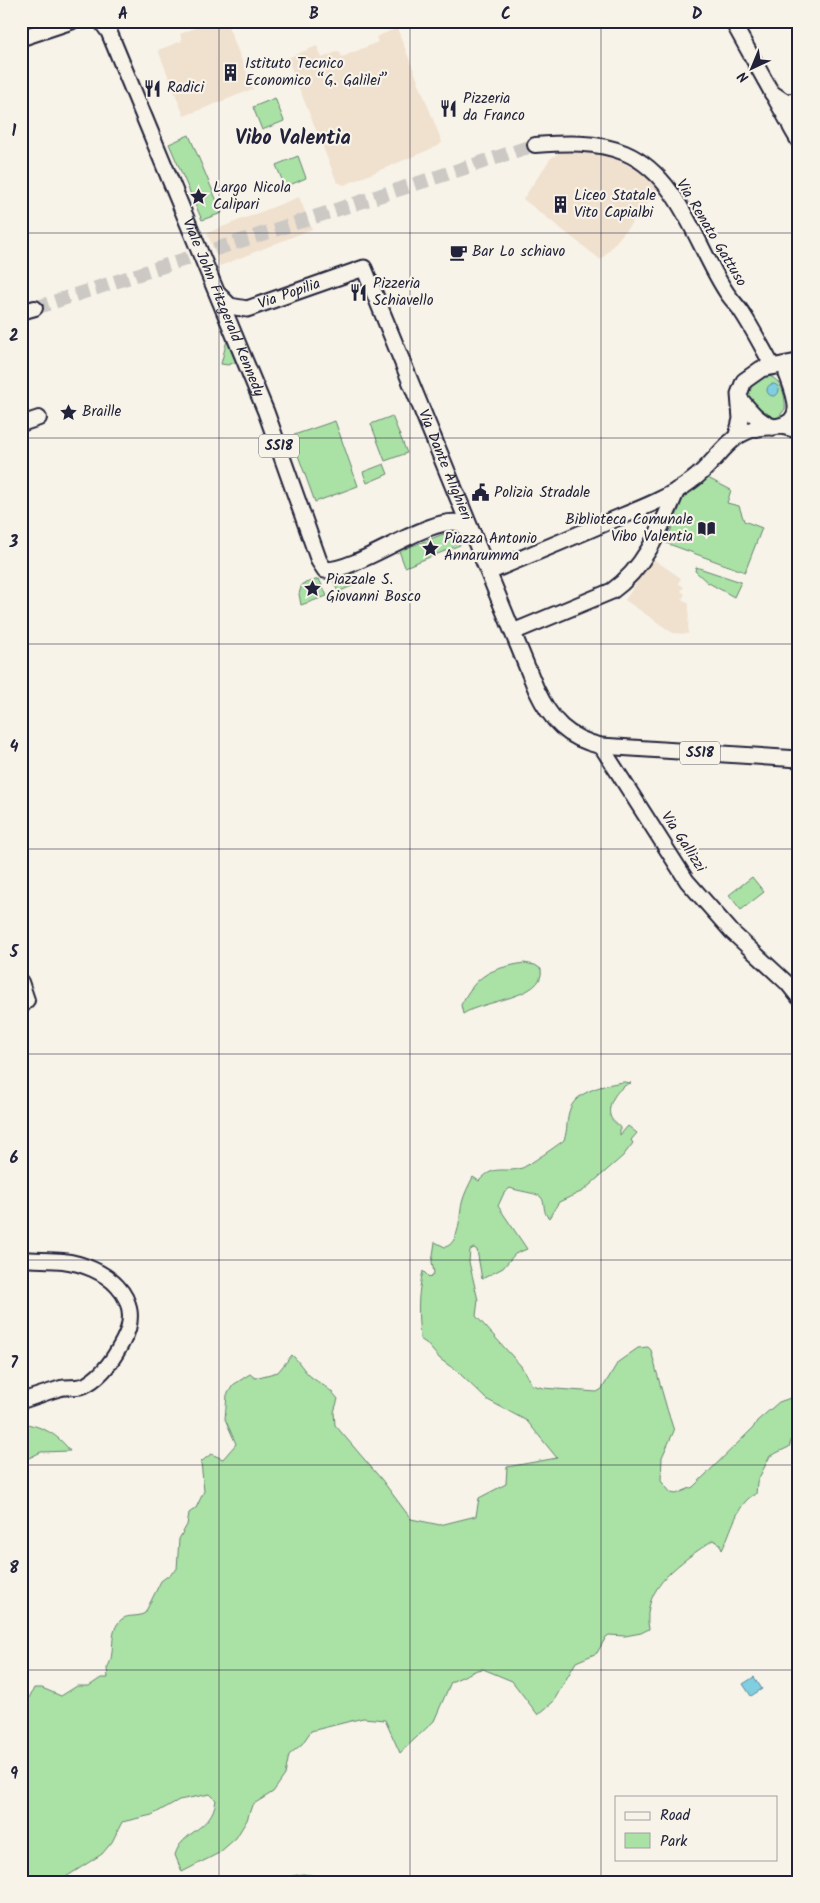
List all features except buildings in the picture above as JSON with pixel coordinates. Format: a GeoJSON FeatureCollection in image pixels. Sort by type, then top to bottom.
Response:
{"type":"FeatureCollection","features":[{"type":"Feature","properties":{"kind":"main road"},"geometry":{"type":"LineString","coordinates":[[21,38],[72,21]]}},
{"type":"Feature","properties":{"kind":"main road","name":"Viale John Fitzgerald Kennedy"},"geometry":{"type":"LineString","coordinates":[[100,21],[109,32],[218,294],[266,412],[319,561],[325,570],[332,570],[442,523],[460,522],[474,535]]}},
{"type":"Feature","properties":{"kind":"main road"},"geometry":{"type":"LineString","coordinates":[[772,93],[786,102],[798,101]]}},
{"type":"Feature","properties":{"kind":"main road"},"geometry":{"type":"LineString","coordinates":[[798,101],[788,113],[793,116],[799,141]]}},
{"type":"Feature","properties":{"kind":"main road","name":"Via Popilia"},"geometry":{"type":"LineString","coordinates":[[218,294],[230,306],[248,309],[364,268]]}},
{"type":"Feature","properties":{"kind":"main road","name":"Via Dante Alighieri"},"geometry":{"type":"LineString","coordinates":[[364,268],[513,632],[549,714],[564,729],[582,741],[601,746]]}},
{"type":"Feature","properties":{"kind":"main road"},"geometry":{"type":"LineString","coordinates":[[736,435],[741,419],[741,387],[749,375],[761,369],[799,362]]}},
{"type":"Feature","properties":{"kind":"main road"},"geometry":{"type":"LineString","coordinates":[[489,572],[624,516],[677,490],[700,475],[736,435],[754,427],[776,426],[792,417],[798,405],[787,374],[788,370],[799,362]]}},
{"type":"Feature","properties":{"kind":"main road"},"geometry":{"type":"LineString","coordinates":[[773,367],[792,389]]}},
{"type":"Feature","properties":{"kind":"main road"},"geometry":{"type":"LineString","coordinates":[[740,399],[753,414],[776,426]]}},
{"type":"Feature","properties":{"kind":"main road"},"geometry":{"type":"LineString","coordinates":[[513,632],[612,591],[621,585],[630,576],[654,543],[677,490]]}},
{"type":"Feature","properties":{"kind":"main road","name":"SS18"},"geometry":{"type":"LineString","coordinates":[[601,746],[799,759]]}},
{"type":"Feature","properties":{"kind":"street"},"geometry":{"type":"LineString","coordinates":[[732,21],[772,93],[793,116]]}},
{"type":"Feature","properties":{"kind":"street","name":"Via Renato Gattuso"},"geometry":{"type":"LineString","coordinates":[[534,145],[584,144],[610,148],[627,154],[648,168],[663,183],[682,210],[725,290],[742,312],[773,367]]}},
{"type":"Feature","properties":{"kind":"street"},"geometry":{"type":"LineString","coordinates":[[21,312],[35,308]]}},
{"type":"Feature","properties":{"kind":"street"},"geometry":{"type":"LineString","coordinates":[[21,424],[39,418]]}},
{"type":"Feature","properties":{"kind":"street"},"geometry":{"type":"LineString","coordinates":[[776,426],[799,431]]}},
{"type":"Feature","properties":{"kind":"street","name":"Via Gallizzi"},"geometry":{"type":"LineString","coordinates":[[601,746],[687,881],[732,932],[788,983],[799,998]]}},
{"type":"Feature","properties":{"kind":"street"},"geometry":{"type":"LineString","coordinates":[[21,982],[27,1000],[21,1007]]}},
{"type":"Feature","properties":{"kind":"street"},"geometry":{"type":"LineString","coordinates":[[21,1259],[64,1261],[93,1268],[116,1284],[128,1300],[131,1316],[128,1332],[108,1367],[86,1386],[62,1388],[21,1402]]}},
{"type":"Feature","properties":{"kind":"shaded area"},"geometry":{"type":"Polygon","coordinates":[[[212,21],[226,21],[253,89],[184,116],[158,50],[182,41],[180,34],[212,21]]]}},
{"type":"Feature","properties":{"kind":"shaded area"},"geometry":{"type":"Polygon","coordinates":[[[397,28],[442,142],[438,146],[344,185],[337,182],[287,58],[317,46],[322,58],[339,51],[342,57],[378,42],[376,37],[397,28]]]}},
{"type":"Feature","properties":{"kind":"shaded area"},"geometry":{"type":"Polygon","coordinates":[[[559,153],[603,153],[643,173],[659,190],[601,260],[523,199],[551,158],[559,153]]]}},
{"type":"Feature","properties":{"kind":"shaded area"},"geometry":{"type":"Polygon","coordinates":[[[299,197],[312,229],[220,266],[207,233],[299,197]]]}},
{"type":"Feature","properties":{"kind":"shaded area"},"geometry":{"type":"Polygon","coordinates":[[[653,559],[681,578],[678,583],[684,587],[681,591],[685,594],[682,599],[689,604],[688,634],[673,633],[625,600],[653,559]]]}},
{"type":"Feature","properties":{"kind":"green space"},"geometry":{"type":"Polygon","coordinates":[[[275,98],[284,121],[262,130],[253,107],[275,98]]]}},
{"type":"Feature","properties":{"kind":"green space"},"geometry":{"type":"Polygon","coordinates":[[[189,135],[222,213],[202,220],[169,144],[189,135]]]}},
{"type":"Feature","properties":{"kind":"green space"},"geometry":{"type":"Polygon","coordinates":[[[298,156],[306,178],[285,187],[276,165],[298,156]]]}},
{"type":"Feature","properties":{"kind":"green space"},"geometry":{"type":"Polygon","coordinates":[[[227,340],[229,340],[240,360],[228,365],[221,364],[227,340]]]}},
{"type":"Feature","properties":{"kind":"green space"},"geometry":{"type":"Polygon","coordinates":[[[765,375],[770,376],[779,383],[785,398],[785,409],[778,418],[770,419],[750,406],[744,388],[765,375]]]}},
{"type":"Feature","properties":{"kind":"green space"},"geometry":{"type":"Polygon","coordinates":[[[392,416],[407,453],[385,461],[371,424],[392,416]]]}},
{"type":"Feature","properties":{"kind":"green space"},"geometry":{"type":"Polygon","coordinates":[[[335,421],[358,486],[315,502],[291,436],[335,421]]]}},
{"type":"Feature","properties":{"kind":"green space"},"geometry":{"type":"Polygon","coordinates":[[[384,464],[388,474],[367,483],[363,472],[384,464]]]}},
{"type":"Feature","properties":{"kind":"green space"},"geometry":{"type":"Polygon","coordinates":[[[706,477],[731,490],[727,503],[739,506],[744,521],[762,528],[745,572],[666,543],[685,493],[706,477]]]}},
{"type":"Feature","properties":{"kind":"green space"},"geometry":{"type":"Polygon","coordinates":[[[454,530],[460,545],[405,567],[399,551],[454,530]]]}},
{"type":"Feature","properties":{"kind":"green space"},"geometry":{"type":"Polygon","coordinates":[[[352,567],[359,583],[338,592],[331,575],[352,567]]]}},
{"type":"Feature","properties":{"kind":"green space"},"geometry":{"type":"Polygon","coordinates":[[[696,567],[741,582],[734,597],[707,582],[695,571],[696,567]]]}},
{"type":"Feature","properties":{"kind":"green space"},"geometry":{"type":"Polygon","coordinates":[[[319,579],[327,596],[301,605],[299,594],[302,584],[319,579]]]}},
{"type":"Feature","properties":{"kind":"green space"},"geometry":{"type":"Polygon","coordinates":[[[752,877],[764,892],[741,910],[729,895],[752,877]]]}},
{"type":"Feature","properties":{"kind":"green space"},"geometry":{"type":"Polygon","coordinates":[[[524,963],[535,965],[541,969],[540,979],[534,986],[524,992],[472,1009],[463,1014],[461,1005],[479,980],[493,971],[524,963]]]}},
{"type":"Feature","properties":{"kind":"green space"},"geometry":{"type":"Polygon","coordinates":[[[624,1082],[631,1083],[618,1091],[612,1100],[610,1115],[620,1128],[620,1135],[628,1126],[637,1133],[631,1140],[633,1143],[623,1156],[583,1191],[559,1202],[549,1218],[541,1197],[510,1188],[504,1193],[498,1206],[527,1249],[515,1254],[503,1268],[482,1279],[477,1250],[474,1248],[470,1250],[469,1262],[478,1300],[476,1316],[521,1366],[532,1385],[543,1388],[597,1392],[602,1389],[618,1362],[638,1348],[648,1347],[651,1350],[674,1431],[662,1457],[661,1481],[671,1493],[676,1494],[693,1487],[753,1428],[757,1421],[779,1402],[799,1395],[799,1417],[789,1447],[770,1456],[757,1482],[756,1494],[744,1503],[722,1550],[719,1543],[713,1540],[677,1566],[657,1588],[651,1600],[648,1614],[649,1629],[641,1633],[625,1636],[609,1635],[606,1637],[597,1653],[576,1662],[553,1702],[538,1715],[512,1681],[483,1669],[477,1670],[451,1682],[434,1721],[400,1753],[385,1720],[363,1718],[311,1731],[302,1744],[289,1755],[285,1775],[273,1792],[252,1805],[247,1820],[236,1838],[219,1853],[182,1872],[175,1855],[184,1840],[209,1818],[216,1800],[210,1794],[179,1800],[152,1815],[122,1822],[112,1842],[102,1854],[58,1882],[21,1882],[22,1712],[34,1688],[42,1688],[61,1696],[77,1686],[89,1686],[101,1678],[108,1678],[107,1668],[110,1662],[113,1636],[117,1624],[122,1619],[145,1613],[161,1581],[177,1569],[179,1539],[187,1525],[189,1513],[196,1508],[204,1491],[201,1462],[211,1454],[223,1459],[236,1444],[225,1419],[227,1395],[233,1385],[250,1374],[255,1378],[278,1372],[292,1355],[308,1374],[338,1399],[334,1412],[335,1425],[382,1480],[411,1519],[440,1525],[476,1516],[479,1498],[506,1484],[507,1467],[557,1458],[527,1421],[486,1399],[420,1339],[418,1305],[421,1280],[423,1271],[430,1278],[434,1273],[432,1262],[435,1242],[445,1247],[454,1240],[463,1200],[473,1177],[479,1181],[490,1172],[516,1170],[530,1164],[564,1140],[570,1109],[579,1097],[601,1087],[624,1082]]]}},
{"type":"Feature","properties":{"kind":"green space"},"geometry":{"type":"Polygon","coordinates":[[[21,1423],[36,1426],[55,1435],[70,1451],[41,1452],[29,1458],[21,1457],[21,1423]]]}},
{"type":"Feature","properties":{"kind":"green space"},"geometry":{"type":"Polygon","coordinates":[[[303,1874],[317,1876],[329,1882],[283,1882],[288,1877],[303,1874]]]}},
{"type":"Feature","properties":{"kind":"water"},"geometry":{"type":"Polygon","coordinates":[[[771,384],[775,384],[779,390],[775,396],[771,396],[767,392],[767,388],[771,384]]]}},
{"type":"Feature","properties":{"kind":"water"},"geometry":{"type":"Polygon","coordinates":[[[754,1677],[762,1689],[751,1696],[743,1684],[754,1677]]]}},
{"type":"Feature","properties":{"kind":"tunnel"},"geometry":{"type":"LineString","coordinates":[[35,308],[535,145]]}},
{"type":"Feature","properties":{"kind":"place","name":"Istituto Tecnico Economico “G. Galilei”"},"geometry":{"type":"Point","coordinates":[231,73]}},
{"type":"Feature","properties":{"kind":"place","name":"Radici"},"geometry":{"type":"Point","coordinates":[153,88]}},
{"type":"Feature","properties":{"kind":"place","name":"Pizzeria da Franco"},"geometry":{"type":"Point","coordinates":[449,108]}},
{"type":"Feature","properties":{"kind":"place","name":"Largo Nicola Calipari"},"geometry":{"type":"Point","coordinates":[199,197]}},
{"type":"Feature","properties":{"kind":"place","name":"Liceo Statale Vito Capialbi"},"geometry":{"type":"Point","coordinates":[560,205]}},
{"type":"Feature","properties":{"kind":"place","name":"Bar Lo schiavo"},"geometry":{"type":"Point","coordinates":[458,252]}},
{"type":"Feature","properties":{"kind":"place","name":"Pizzeria Schiavello"},"geometry":{"type":"Point","coordinates":[359,293]}},
{"type":"Feature","properties":{"kind":"place","name":"Braille"},"geometry":{"type":"Point","coordinates":[68,412]}},
{"type":"Feature","properties":{"kind":"place","name":"Polizia Stradale"},"geometry":{"type":"Point","coordinates":[480,493]}},
{"type":"Feature","properties":{"kind":"place","name":"Biblioteca Comunale Vibo Valentia"},"geometry":{"type":"Point","coordinates":[707,529]}},
{"type":"Feature","properties":{"kind":"place","name":"Piazza Antonio Annarumma"},"geometry":{"type":"Point","coordinates":[430,548]}},
{"type":"Feature","properties":{"kind":"place","name":"Piazzale S. Giovanni Bosco"},"geometry":{"type":"Point","coordinates":[312,589]}},
{"type":"Feature","properties":{"kind":"district","name":"Vibo Valentia"},"geometry":{"type":"Point","coordinates":[293,139]}}]}
